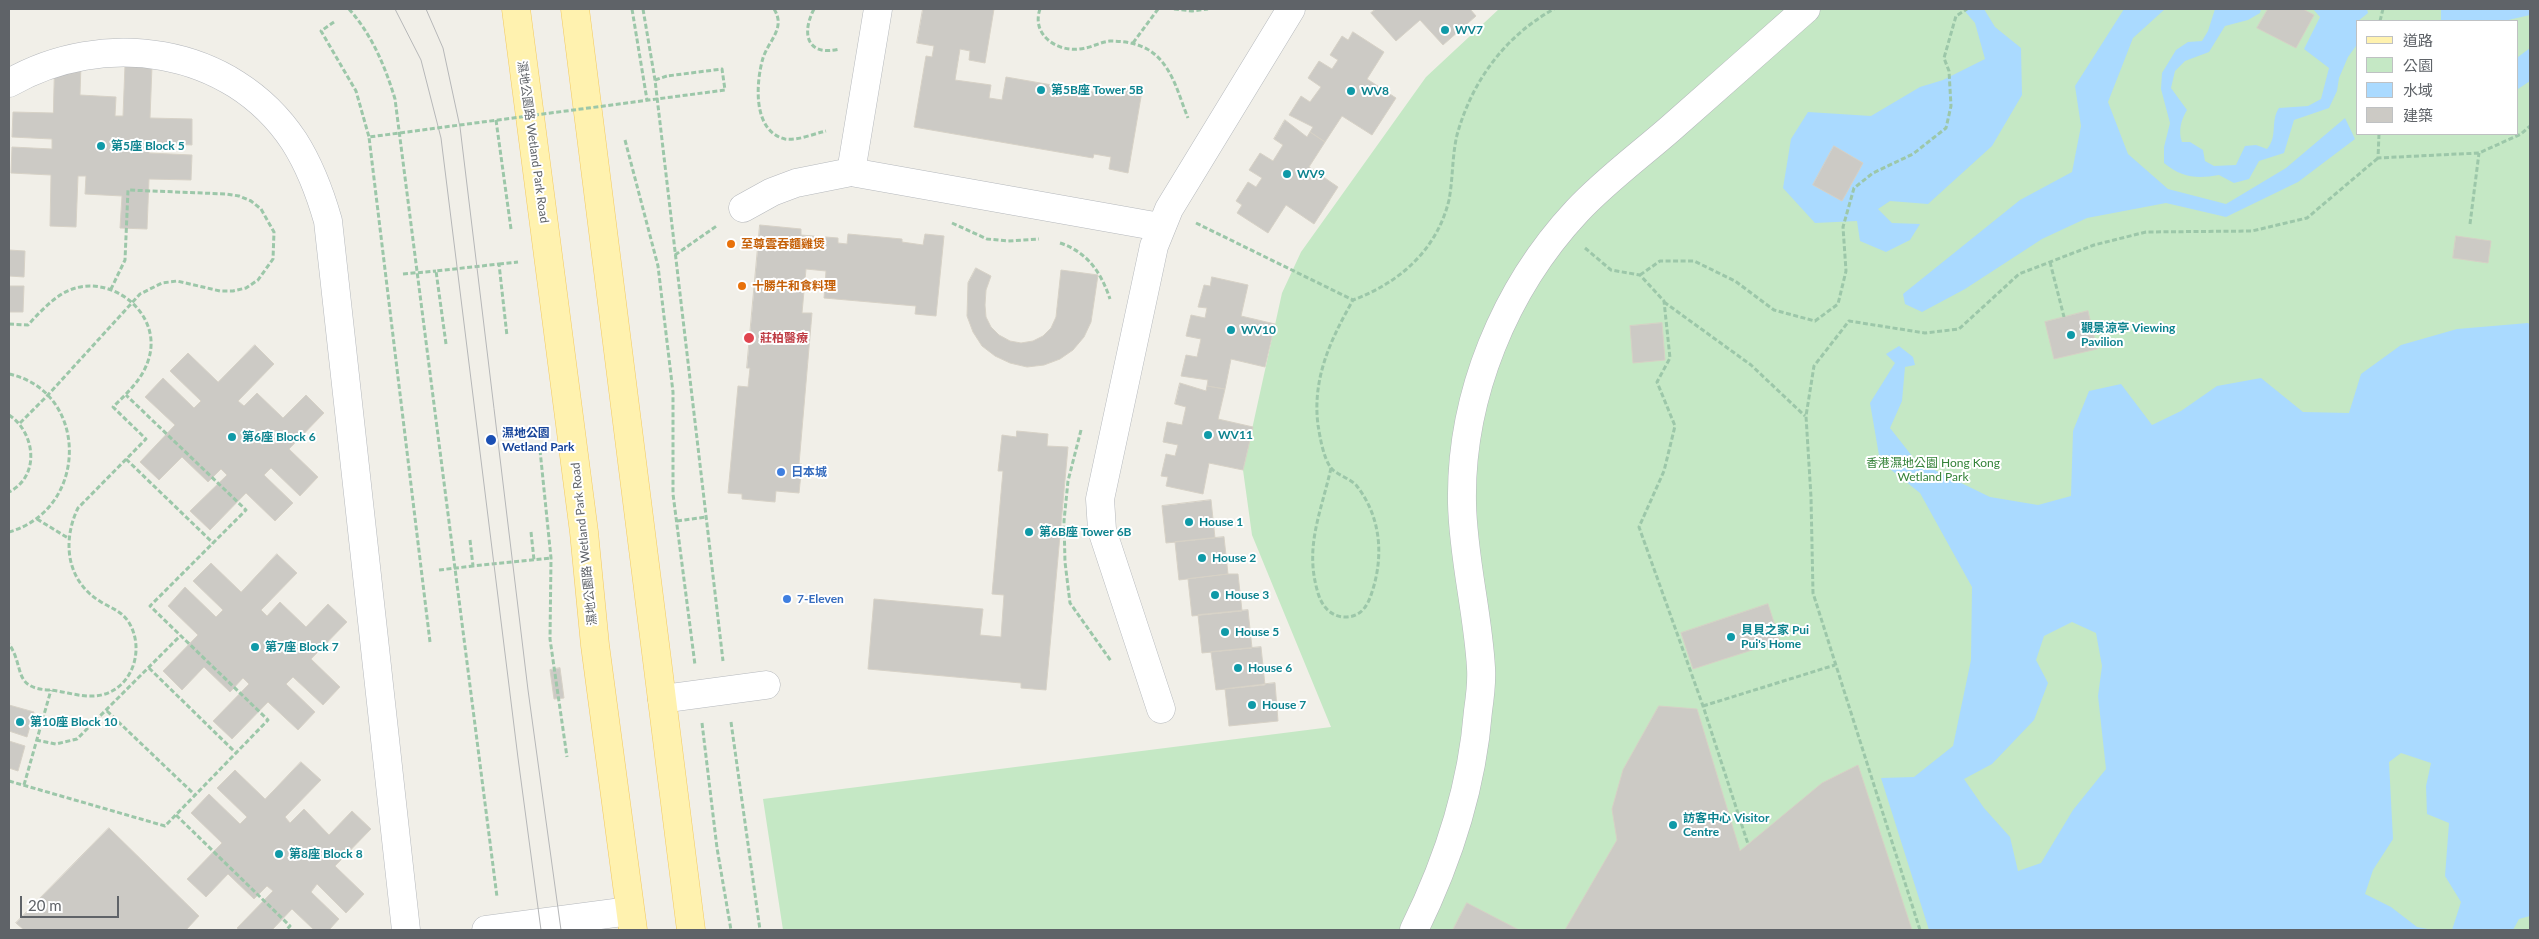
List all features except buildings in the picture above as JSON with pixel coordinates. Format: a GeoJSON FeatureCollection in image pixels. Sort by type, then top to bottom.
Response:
{"type":"FeatureCollection","features":[{"type":"Feature","properties":{"kind":"main road"},"geometry":{"type":"LineString","coordinates":[[497,9],[520,44]]}},
{"type":"Feature","properties":{"kind":"main road","name":"濕地公園路 Wetland Park Road"},"geometry":{"type":"LineString","coordinates":[[516,9],[632,920]]}},
{"type":"Feature","properties":{"kind":"main road"},"geometry":{"type":"LineString","coordinates":[[575,9],[691,930]]}},
{"type":"Feature","properties":{"kind":"lane"},"geometry":{"type":"LineString","coordinates":[[851,172],[878,9]]}},
{"type":"Feature","properties":{"kind":"lane"},"geometry":{"type":"LineString","coordinates":[[1161,709],[1102,530],[1099,515],[1100,499],[1154,246],[1160,227],[1169,209],[1291,9]]}},
{"type":"Feature","properties":{"kind":"lane"},"geometry":{"type":"LineString","coordinates":[[1414,930],[1429,899],[1452,840],[1466,789],[1476,736],[1481,668],[1462,504],[1464,461],[1470,420],[1480,378],[1495,338],[1511,303],[1537,262],[1579,209],[1806,9]]}},
{"type":"Feature","properties":{"kind":"lane"},"geometry":{"type":"LineString","coordinates":[[9,83],[37,69],[84,54],[133,52],[172,57],[200,67],[227,80],[252,97],[274,117],[293,140],[308,166],[320,193],[328,221],[406,930]]}},
{"type":"Feature","properties":{"kind":"lane"},"geometry":{"type":"LineString","coordinates":[[743,208],[772,192],[796,183],[851,172],[1160,227]]}},
{"type":"Feature","properties":{"kind":"lane"},"geometry":{"type":"LineString","coordinates":[[662,699],[766,685]]}},
{"type":"Feature","properties":{"kind":"lane"},"geometry":{"type":"LineString","coordinates":[[494,929],[632,920]]}},
{"type":"Feature","properties":{"kind":"path"},"geometry":{"type":"LineString","coordinates":[[350,9],[373,43],[386,71],[395,99],[454,568],[494,929]]}},
{"type":"Feature","properties":{"kind":"path"},"geometry":{"type":"LineString","coordinates":[[632,9],[646,100]]}},
{"type":"Feature","properties":{"kind":"path"},"geometry":{"type":"LineString","coordinates":[[643,9],[655,80],[740,802],[760,930]]}},
{"type":"Feature","properties":{"kind":"path"},"geometry":{"type":"LineString","coordinates":[[774,9],[779,25],[776,35],[763,57],[759,80],[760,106],[764,123],[769,131],[786,139],[796,139],[835,129]]}},
{"type":"Feature","properties":{"kind":"path"},"geometry":{"type":"LineString","coordinates":[[814,9],[806,30],[813,46],[829,52],[848,47]]}},
{"type":"Feature","properties":{"kind":"path"},"geometry":{"type":"LineString","coordinates":[[1040,9],[1038,22],[1040,30],[1053,45],[1080,49],[1107,41],[1133,43],[1148,50],[1166,67],[1191,126]]}},
{"type":"Feature","properties":{"kind":"path"},"geometry":{"type":"LineString","coordinates":[[1133,43],[1158,9]]}},
{"type":"Feature","properties":{"kind":"path"},"geometry":{"type":"LineString","coordinates":[[1174,9],[1192,11],[1208,9]]}},
{"type":"Feature","properties":{"kind":"path"},"geometry":{"type":"LineString","coordinates":[[1331,468],[1316,523],[1312,566],[1321,602],[1328,611],[1337,617],[1348,617],[1359,614],[1367,606],[1376,582],[1379,552],[1377,530],[1372,513],[1355,484],[1331,468],[1323,447],[1318,425],[1316,402],[1320,376],[1327,351],[1353,300],[1376,291],[1397,278],[1416,262],[1430,243],[1442,222],[1449,200],[1456,138],[1473,93],[1499,53],[1519,33],[1554,9]]}},
{"type":"Feature","properties":{"kind":"path"},"geometry":{"type":"LineString","coordinates":[[1640,275],[1660,261],[1694,261],[1734,281],[1774,310],[1815,321],[1838,304],[1846,271],[1843,226],[1854,188],[1873,173],[1913,154],[1946,128],[1951,106],[1950,71],[1944,58],[1956,16],[1967,9]]}},
{"type":"Feature","properties":{"kind":"path"},"geometry":{"type":"LineString","coordinates":[[334,22],[321,31],[356,91],[369,137],[430,642]]}},
{"type":"Feature","properties":{"kind":"path"},"geometry":{"type":"LineString","coordinates":[[369,137],[725,90],[722,70],[667,76],[655,80]]}},
{"type":"Feature","properties":{"kind":"path"},"geometry":{"type":"LineString","coordinates":[[618,103],[619,113]]}},
{"type":"Feature","properties":{"kind":"path"},"geometry":{"type":"LineString","coordinates":[[496,120],[512,230]]}},
{"type":"Feature","properties":{"kind":"path"},"geometry":{"type":"LineString","coordinates":[[2519,134],[2530,126]]}},
{"type":"Feature","properties":{"kind":"path"},"geometry":{"type":"LineString","coordinates":[[623,132],[658,266],[673,392],[673,494],[718,848],[731,930]]}},
{"type":"Feature","properties":{"kind":"path"},"geometry":{"type":"LineString","coordinates":[[2378,158],[2379,135]]}},
{"type":"Feature","properties":{"kind":"path"},"geometry":{"type":"LineString","coordinates":[[1920,930],[1813,592],[1811,497],[1806,416],[1814,366],[1849,321],[1925,333],[1959,329],[2020,274],[2094,245],[2146,232],[2252,231],[2306,218],[2378,158],[2479,154],[2518,135]]}},
{"type":"Feature","properties":{"kind":"path"},"geometry":{"type":"LineString","coordinates":[[2470,224],[2479,154]]}},
{"type":"Feature","properties":{"kind":"path"},"geometry":{"type":"LineString","coordinates":[[20,423],[48,396],[132,302],[151,288],[177,281],[193,283],[220,292],[246,288],[258,280],[273,259],[274,239],[269,220],[261,209],[239,196],[128,190],[125,260],[111,289]]}},
{"type":"Feature","properties":{"kind":"path"},"geometry":{"type":"LineString","coordinates":[[675,255],[743,208]]}},
{"type":"Feature","properties":{"kind":"path"},"geometry":{"type":"LineString","coordinates":[[1579,209],[1574,240],[1611,270],[1640,275],[1664,302],[1751,365],[1806,416]]}},
{"type":"Feature","properties":{"kind":"path"},"geometry":{"type":"LineString","coordinates":[[1191,221],[1353,300]]}},
{"type":"Feature","properties":{"kind":"path"},"geometry":{"type":"LineString","coordinates":[[950,222],[987,239],[1008,241],[1046,240]]}},
{"type":"Feature","properties":{"kind":"path"},"geometry":{"type":"LineString","coordinates":[[1054,241],[1076,249],[1098,270],[1113,306]]}},
{"type":"Feature","properties":{"kind":"path"},"geometry":{"type":"LineString","coordinates":[[517,254],[520,272]]}},
{"type":"Feature","properties":{"kind":"path"},"geometry":{"type":"LineString","coordinates":[[403,274],[519,262]]}},
{"type":"Feature","properties":{"kind":"path"},"geometry":{"type":"LineString","coordinates":[[2050,262],[2064,317]]}},
{"type":"Feature","properties":{"kind":"path"},"geometry":{"type":"LineString","coordinates":[[499,264],[507,336]]}},
{"type":"Feature","properties":{"kind":"path"},"geometry":{"type":"LineString","coordinates":[[436,271],[446,344]]}},
{"type":"Feature","properties":{"kind":"path"},"geometry":{"type":"LineString","coordinates":[[9,324],[28,325],[62,293],[78,287],[94,286],[111,289],[132,302],[147,323],[150,348],[144,372],[126,395],[113,407],[146,438],[78,508],[71,522],[68,538],[69,556],[75,574],[86,589],[100,601],[117,609],[127,619],[134,632],[137,645],[136,659],[131,673],[110,692],[96,696],[82,696],[35,689],[28,686],[20,674],[16,653],[9,644]]}},
{"type":"Feature","properties":{"kind":"path"},"geometry":{"type":"LineString","coordinates":[[1664,302],[1670,358],[1657,382],[1675,426],[1664,471],[1639,527],[1703,706],[1748,844]]}},
{"type":"Feature","properties":{"kind":"path"},"geometry":{"type":"LineString","coordinates":[[9,374],[32,384],[48,396],[60,412],[67,430],[70,460],[62,489],[51,506],[37,520],[9,532]]}},
{"type":"Feature","properties":{"kind":"path"},"geometry":{"type":"LineString","coordinates":[[9,781],[165,826],[268,720],[150,606],[246,510],[126,395]]}},
{"type":"Feature","properties":{"kind":"path"},"geometry":{"type":"LineString","coordinates":[[9,415],[20,423],[31,445],[32,458],[29,470],[22,480],[9,492]]}},
{"type":"Feature","properties":{"kind":"path"},"geometry":{"type":"LineString","coordinates":[[1082,425],[1068,481],[1064,521],[1065,562],[1070,603],[1115,666]]}},
{"type":"Feature","properties":{"kind":"path"},"geometry":{"type":"LineString","coordinates":[[539,448],[551,558],[550,639],[567,757]]}},
{"type":"Feature","properties":{"kind":"path"},"geometry":{"type":"LineString","coordinates":[[126,459],[213,543]]}},
{"type":"Feature","properties":{"kind":"path"},"geometry":{"type":"LineString","coordinates":[[677,521],[706,517]]}},
{"type":"Feature","properties":{"kind":"path"},"geometry":{"type":"LineString","coordinates":[[37,520],[68,538]]}},
{"type":"Feature","properties":{"kind":"path"},"geometry":{"type":"LineString","coordinates":[[531,532],[534,560]]}},
{"type":"Feature","properties":{"kind":"path"},"geometry":{"type":"LineString","coordinates":[[470,540],[473,566]]}},
{"type":"Feature","properties":{"kind":"path"},"geometry":{"type":"LineString","coordinates":[[440,570],[551,558]]}},
{"type":"Feature","properties":{"kind":"path"},"geometry":{"type":"LineString","coordinates":[[36,740],[56,744],[77,739],[180,636]]}},
{"type":"Feature","properties":{"kind":"path"},"geometry":{"type":"LineString","coordinates":[[1703,706],[1835,666]]}},
{"type":"Feature","properties":{"kind":"path"},"geometry":{"type":"LineString","coordinates":[[148,668],[236,753]]}},
{"type":"Feature","properties":{"kind":"path"},"geometry":{"type":"LineString","coordinates":[[24,785],[50,690]]}},
{"type":"Feature","properties":{"kind":"path"},"geometry":{"type":"LineString","coordinates":[[107,710],[195,795]]}},
{"type":"Feature","properties":{"kind":"path"},"geometry":{"type":"LineString","coordinates":[[176,815],[290,926],[286,930]]}},
{"type":"Feature","properties":{"kind":"green space","name":"香港濕地公園 Hong Kong Wetland Park"},"geometry":{"type":"Polygon","coordinates":[[[1499,9],[2530,9],[2530,930],[783,930],[763,799],[1331,727],[1252,535],[1243,470],[1282,293],[1301,252],[1426,77],[1499,9]]]}},
{"type":"Feature","properties":{"kind":"water"},"geometry":{"type":"Polygon","coordinates":[[[1963,9],[1984,9],[1995,27],[2021,48],[2022,95],[1992,146],[1928,204],[1890,201],[1878,209],[1892,223],[1920,224],[1910,240],[1886,252],[1860,241],[1857,221],[1815,223],[1783,188],[1791,139],[1808,112],[1871,116],[1920,87],[1943,80],[1985,59],[1975,23],[1963,9]]]}},
{"type":"Feature","properties":{"kind":"water"},"geometry":{"type":"Polygon","coordinates":[[[2124,9],[2165,9],[2133,38],[2108,102],[2128,154],[2168,189],[2226,204],[2286,168],[2345,118],[2355,139],[2298,182],[2226,217],[2166,203],[2087,218],[2042,239],[1965,289],[1922,312],[1905,304],[1903,294],[2020,200],[2072,172],[2081,126],[2075,86],[2124,9]]]}},
{"type":"Feature","properties":{"kind":"water"},"geometry":{"type":"Polygon","coordinates":[[[2215,9],[2261,9],[2260,13],[2248,20],[2225,26],[2209,52],[2185,61],[2175,71],[2171,88],[2187,110],[2181,126],[2182,142],[2190,142],[2203,150],[2205,161],[2214,166],[2236,165],[2245,146],[2256,145],[2267,149],[2272,139],[2276,113],[2279,108],[2308,106],[2321,99],[2329,68],[2304,49],[2320,17],[2313,9],[2367,9],[2368,13],[2359,20],[2356,20],[2356,46],[2348,57],[2339,78],[2337,91],[2329,108],[2294,120],[2284,153],[2259,161],[2249,179],[2234,183],[2219,175],[2190,176],[2177,172],[2164,163],[2164,147],[2170,123],[2161,89],[2162,73],[2176,50],[2188,42],[2202,41],[2208,31],[2215,9]]]}},
{"type":"Feature","properties":{"kind":"water"},"geometry":{"type":"Polygon","coordinates":[[[2441,9],[2530,9],[2530,15],[2508,20],[2441,20],[2441,9]]]}},
{"type":"Feature","properties":{"kind":"water"},"geometry":{"type":"Polygon","coordinates":[[[2530,48],[2530,81],[2519,88],[2519,56],[2530,48]]]}},
{"type":"Feature","properties":{"kind":"water"},"geometry":{"type":"Polygon","coordinates":[[[2528,323],[2530,325],[2530,916],[2519,919],[2513,930],[2452,930],[2461,902],[2445,876],[2449,823],[2427,814],[2426,786],[2431,763],[2401,753],[2389,762],[2393,839],[2373,870],[2365,894],[2391,907],[2417,927],[2433,930],[1929,930],[1881,778],[1914,777],[1953,746],[1971,660],[1972,587],[1920,493],[1880,461],[1870,403],[1895,363],[1886,354],[1899,346],[1913,357],[1915,365],[1905,367],[1902,401],[1890,428],[1916,461],[1990,497],[2038,505],[2071,496],[2073,431],[2089,391],[2121,384],[2152,425],[2181,411],[2217,386],[2261,378],[2303,412],[2349,413],[2361,374],[2401,345],[2457,329],[2528,323]],[[2072,622],[2044,636],[2036,660],[2048,683],[2034,720],[1992,764],[1964,779],[1984,808],[2010,837],[2018,871],[2041,863],[2073,810],[2106,769],[2098,696],[2102,666],[2096,633],[2072,622]]]}},
{"type":"Feature","properties":{"kind":"tram line"},"geometry":{"type":"LineString","coordinates":[[395,9],[421,60],[441,138],[541,930]]}},
{"type":"Feature","properties":{"kind":"tram line"},"geometry":{"type":"LineString","coordinates":[[426,9],[443,48],[460,127],[528,690],[561,930]]}},
{"type":"Feature","properties":{"kind":"place","name":"WV7"},"geometry":{"type":"Point","coordinates":[1445,30]}},
{"type":"Feature","properties":{"kind":"place","name":"第5B座 Tower 5B"},"geometry":{"type":"Point","coordinates":[1041,90]}},
{"type":"Feature","properties":{"kind":"place","name":"WV8"},"geometry":{"type":"Point","coordinates":[1351,91]}},
{"type":"Feature","properties":{"kind":"place","name":"第5座 Block 5"},"geometry":{"type":"Point","coordinates":[101,146]}},
{"type":"Feature","properties":{"kind":"place","name":"WV9"},"geometry":{"type":"Point","coordinates":[1287,174]}},
{"type":"Feature","properties":{"kind":"place","name":"至尊雲吞麵雞煲"},"geometry":{"type":"Point","coordinates":[731,244]}},
{"type":"Feature","properties":{"kind":"place","name":"十勝牛和食料理"},"geometry":{"type":"Point","coordinates":[742,286]}},
{"type":"Feature","properties":{"kind":"place","name":"WV10"},"geometry":{"type":"Point","coordinates":[1231,330]}},
{"type":"Feature","properties":{"kind":"place","name":"觀景涼亭 Viewing Pavilion"},"geometry":{"type":"Point","coordinates":[2071,335]}},
{"type":"Feature","properties":{"kind":"place","name":"莊柏醫療"},"geometry":{"type":"Point","coordinates":[749,338]}},
{"type":"Feature","properties":{"kind":"place","name":"WV11"},"geometry":{"type":"Point","coordinates":[1208,435]}},
{"type":"Feature","properties":{"kind":"place","name":"第6座 Block 6"},"geometry":{"type":"Point","coordinates":[232,437]}},
{"type":"Feature","properties":{"kind":"place","name":"濕地公園 Wetland Park"},"geometry":{"type":"Point","coordinates":[491,440]}},
{"type":"Feature","properties":{"kind":"place","name":"日本城"},"geometry":{"type":"Point","coordinates":[781,472]}},
{"type":"Feature","properties":{"kind":"place","name":"House 1"},"geometry":{"type":"Point","coordinates":[1189,522]}},
{"type":"Feature","properties":{"kind":"place","name":"第6B座 Tower 6B"},"geometry":{"type":"Point","coordinates":[1029,532]}},
{"type":"Feature","properties":{"kind":"place","name":"House 2"},"geometry":{"type":"Point","coordinates":[1202,558]}},
{"type":"Feature","properties":{"kind":"place","name":"House 3"},"geometry":{"type":"Point","coordinates":[1215,595]}},
{"type":"Feature","properties":{"kind":"place","name":"7-Eleven"},"geometry":{"type":"Point","coordinates":[787,599]}},
{"type":"Feature","properties":{"kind":"place","name":"House 5"},"geometry":{"type":"Point","coordinates":[1225,632]}},
{"type":"Feature","properties":{"kind":"place","name":"貝貝之家 Pui Pui's Home"},"geometry":{"type":"Point","coordinates":[1731,637]}},
{"type":"Feature","properties":{"kind":"place","name":"第7座 Block 7"},"geometry":{"type":"Point","coordinates":[255,647]}},
{"type":"Feature","properties":{"kind":"place","name":"House 6"},"geometry":{"type":"Point","coordinates":[1238,668]}},
{"type":"Feature","properties":{"kind":"place","name":"House 7"},"geometry":{"type":"Point","coordinates":[1252,705]}},
{"type":"Feature","properties":{"kind":"place","name":"第10座 Block 10"},"geometry":{"type":"Point","coordinates":[20,722]}},
{"type":"Feature","properties":{"kind":"place","name":"訪客中心 Visitor Centre"},"geometry":{"type":"Point","coordinates":[1673,825]}},
{"type":"Feature","properties":{"kind":"place","name":"第8座 Block 8"},"geometry":{"type":"Point","coordinates":[279,854]}}]}
